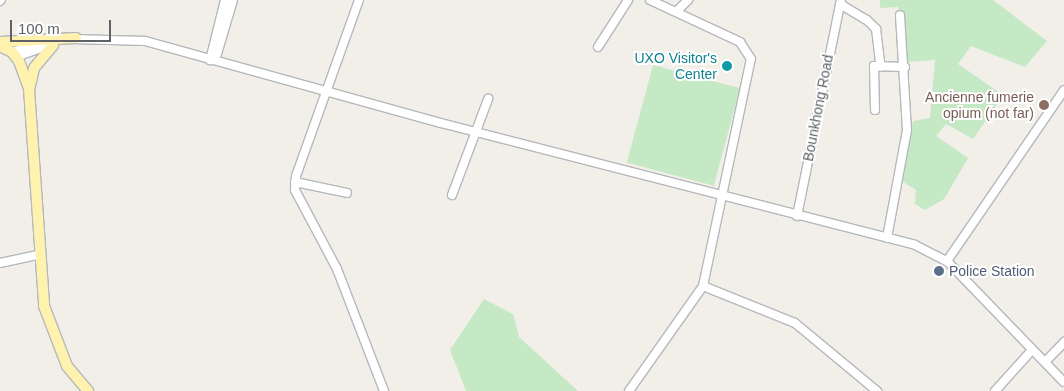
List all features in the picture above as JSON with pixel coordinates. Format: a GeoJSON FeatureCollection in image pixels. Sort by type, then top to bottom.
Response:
{"type":"FeatureCollection","features":[{"type":"Feature","properties":{"kind":"main road"},"geometry":{"type":"LineString","coordinates":[[0,42],[76,38]]}},
{"type":"Feature","properties":{"kind":"main road"},"geometry":{"type":"LineString","coordinates":[[53,45],[34,68],[29,89],[39,255],[50,326],[68,366],[88,391]]}},
{"type":"Feature","properties":{"kind":"main road"},"geometry":{"type":"LineString","coordinates":[[0,46],[14,55],[29,89]]}},
{"type":"Feature","properties":{"kind":"street"},"geometry":{"type":"LineString","coordinates":[[210,60],[225,0]]}},
{"type":"Feature","properties":{"kind":"street"},"geometry":{"type":"LineString","coordinates":[[210,60],[218,54],[232,0]]}},
{"type":"Feature","properties":{"kind":"street"},"geometry":{"type":"LineString","coordinates":[[359,0],[325,92],[295,182],[299,200],[337,269],[384,391]]}},
{"type":"Feature","properties":{"kind":"street"},"geometry":{"type":"LineString","coordinates":[[598,47],[628,0]]}},
{"type":"Feature","properties":{"kind":"street"},"geometry":{"type":"LineString","coordinates":[[629,391],[702,286],[724,196],[750,53],[740,42],[650,0]]}},
{"type":"Feature","properties":{"kind":"street"},"geometry":{"type":"LineString","coordinates":[[677,11],[688,0]]}},
{"type":"Feature","properties":{"kind":"street"},"geometry":{"type":"LineString","coordinates":[[840,2],[867,20],[876,29],[881,67]]}},
{"type":"Feature","properties":{"kind":"street","name":"Bounkhong Road"},"geometry":{"type":"LineString","coordinates":[[797,216],[840,2]]}},
{"type":"Feature","properties":{"kind":"street"},"geometry":{"type":"LineString","coordinates":[[888,238],[907,130],[905,67],[900,15]]}},
{"type":"Feature","properties":{"kind":"street"},"geometry":{"type":"LineString","coordinates":[[14,55],[76,38]]}},
{"type":"Feature","properties":{"kind":"street"},"geometry":{"type":"LineString","coordinates":[[14,55],[32,45],[76,38],[144,41],[474,132],[888,238],[926,250],[947,261],[1064,382]]}},
{"type":"Feature","properties":{"kind":"street"},"geometry":{"type":"LineString","coordinates":[[875,110],[873,68],[905,67]]}},
{"type":"Feature","properties":{"kind":"street"},"geometry":{"type":"LineString","coordinates":[[947,261],[1064,90]]}},
{"type":"Feature","properties":{"kind":"street"},"geometry":{"type":"LineString","coordinates":[[452,195],[488,98]]}},
{"type":"Feature","properties":{"kind":"street"},"geometry":{"type":"LineString","coordinates":[[295,182],[346,193]]}},
{"type":"Feature","properties":{"kind":"street"},"geometry":{"type":"LineString","coordinates":[[0,263],[39,255]]}},
{"type":"Feature","properties":{"kind":"street"},"geometry":{"type":"LineString","coordinates":[[702,286],[795,323],[877,391]]}},
{"type":"Feature","properties":{"kind":"street"},"geometry":{"type":"LineString","coordinates":[[1045,362],[1064,342]]}},
{"type":"Feature","properties":{"kind":"street"},"geometry":{"type":"LineString","coordinates":[[995,391],[1032,350]]}},
{"type":"Feature","properties":{"kind":"green space"},"geometry":{"type":"Polygon","coordinates":[[[880,0],[993,0],[1047,41],[1025,67],[971,46],[958,64],[1003,95],[973,139],[946,124],[936,136],[968,158],[944,199],[925,210],[915,204],[916,190],[900,180],[913,121],[930,118],[935,60],[908,62],[898,7],[880,8],[880,0]]]}},
{"type":"Feature","properties":{"kind":"green space"},"geometry":{"type":"Polygon","coordinates":[[[653,65],[740,88],[714,186],[627,163],[653,65]]]}},
{"type":"Feature","properties":{"kind":"green space"},"geometry":{"type":"Polygon","coordinates":[[[484,299],[513,314],[519,337],[578,391],[466,391],[450,350],[484,299]]]}},
{"type":"Feature","properties":{"kind":"place","name":"UXO Visitor's Center"},"geometry":{"type":"Point","coordinates":[727,66]}},
{"type":"Feature","properties":{"kind":"place","name":"Ancienne fumerie opium (not far)"},"geometry":{"type":"Point","coordinates":[1044,105]}},
{"type":"Feature","properties":{"kind":"place","name":"Police Station"},"geometry":{"type":"Point","coordinates":[939,271]}}]}
